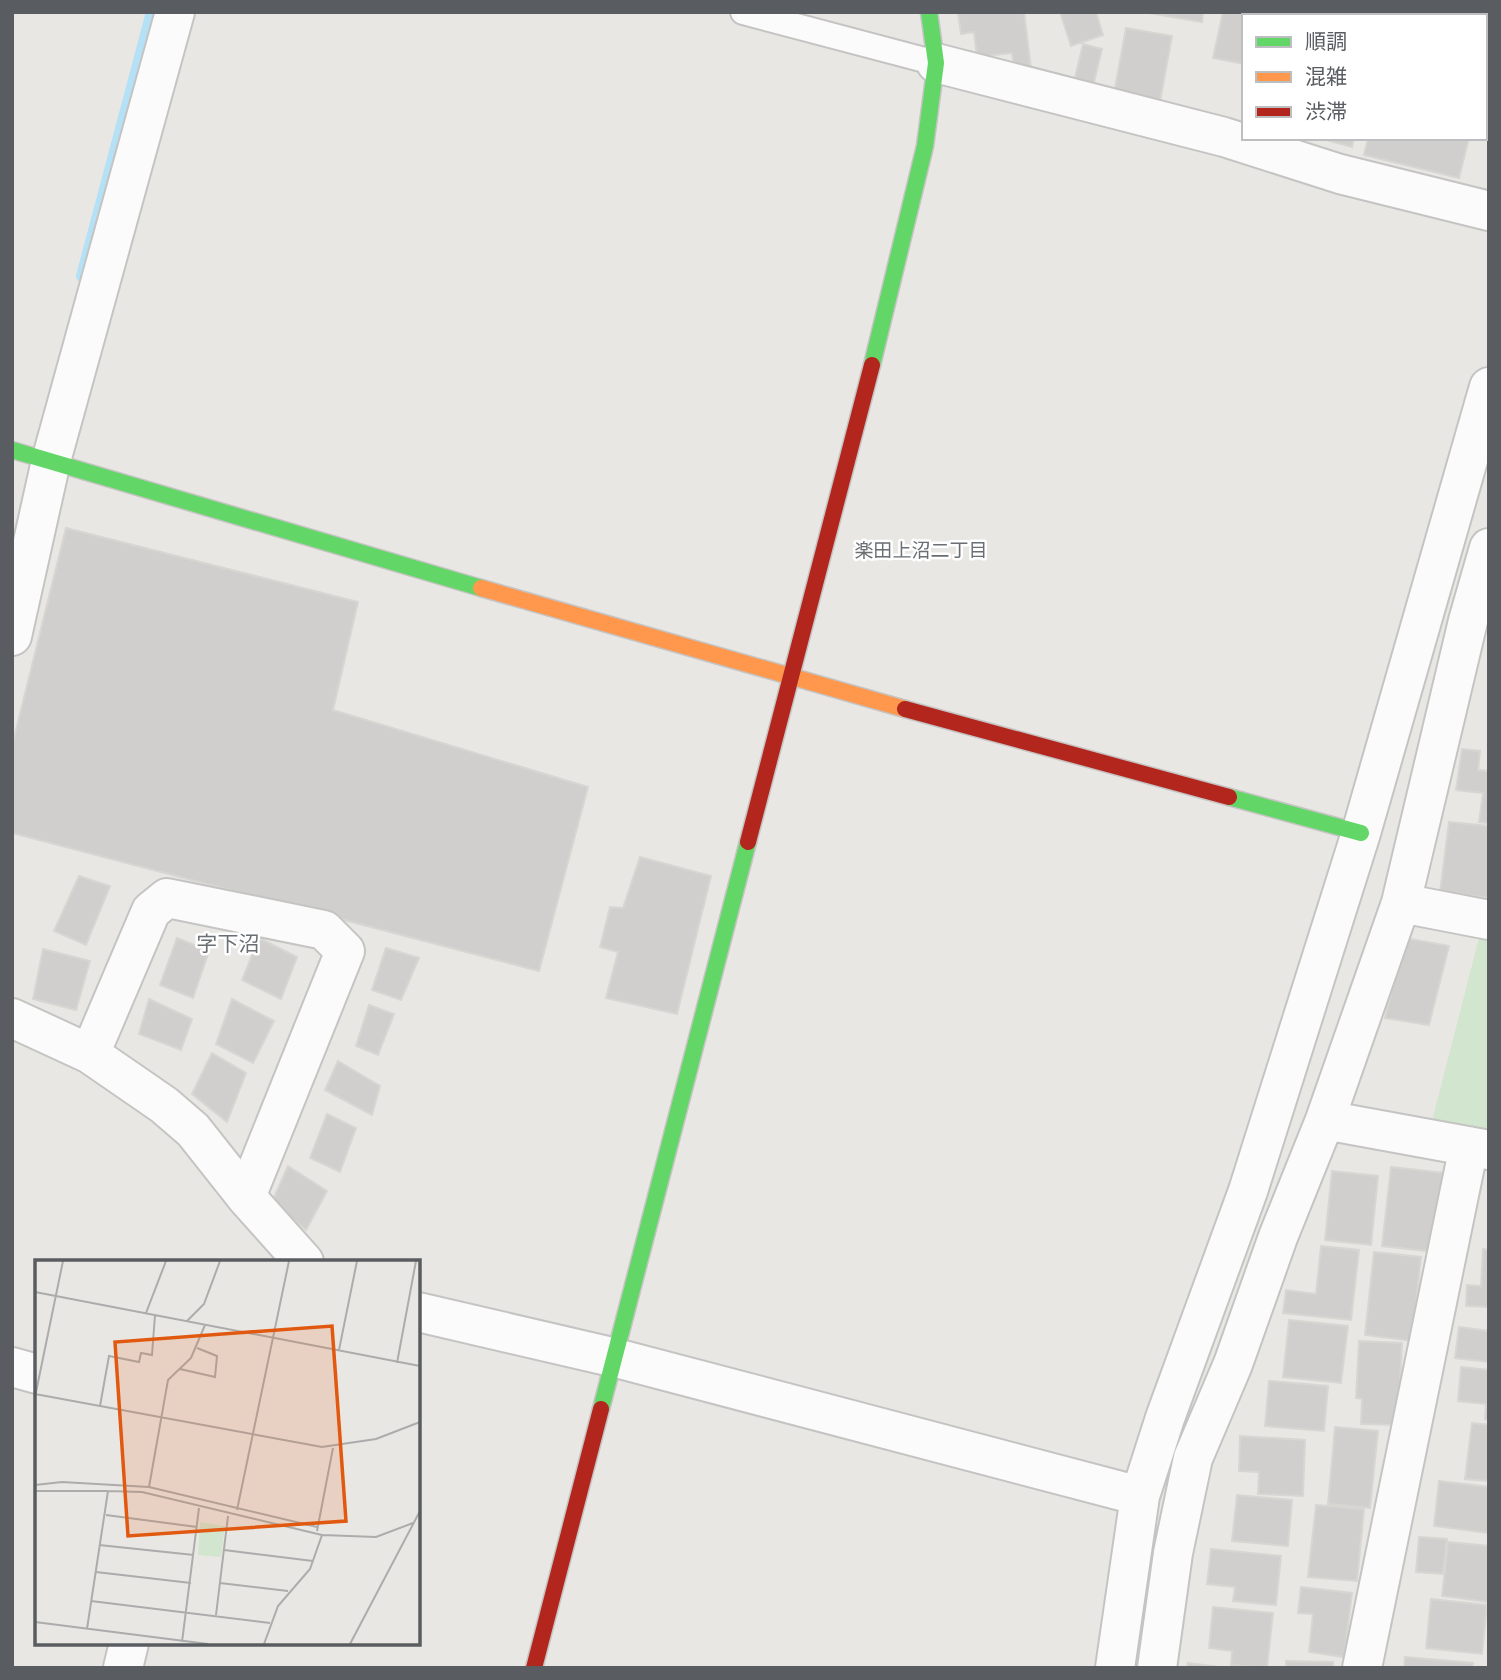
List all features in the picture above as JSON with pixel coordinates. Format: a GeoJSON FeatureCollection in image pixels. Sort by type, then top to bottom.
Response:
{"type":"FeatureCollection","features":[{"type":"Feature","properties":{"kind":"street"},"geometry":{"type":"LineString","coordinates":[[12,636],[51,461],[175,12]]}},
{"type":"Feature","properties":{"kind":"street"},"geometry":{"type":"LineString","coordinates":[[534,1668],[616,1358],[676,1116],[793,678],[909,222],[925,146],[936,63],[929,12]]}},
{"type":"Feature","properties":{"kind":"street"},"geometry":{"type":"LineString","coordinates":[[936,63],[1224,137],[1340,174],[1489,211]]}},
{"type":"Feature","properties":{"kind":"street"},"geometry":{"type":"LineString","coordinates":[[1115,1668],[1140,1496],[1165,1418],[1248,1191],[1361,833],[1489,387]]}},
{"type":"Feature","properties":{"kind":"street"},"geometry":{"type":"LineString","coordinates":[[12,450],[793,678],[1361,833]]}},
{"type":"Feature","properties":{"kind":"street"},"geometry":{"type":"LineString","coordinates":[[1157,1668],[1172,1553],[1193,1458],[1233,1364],[1278,1237],[1325,1119],[1401,903],[1468,621],[1489,548]]}},
{"type":"Feature","properties":{"kind":"street"},"geometry":{"type":"LineString","coordinates":[[90,1054],[151,912],[167,898],[324,930],[345,950],[246,1196]]}},
{"type":"Feature","properties":{"kind":"street"},"geometry":{"type":"LineString","coordinates":[[1401,903],[1489,920]]}},
{"type":"Feature","properties":{"kind":"street"},"geometry":{"type":"LineString","coordinates":[[12,1018],[90,1054],[164,1105],[193,1130],[302,1260]]}},
{"type":"Feature","properties":{"kind":"street"},"geometry":{"type":"LineString","coordinates":[[1325,1119],[1479,1148],[1362,1668]]}},
{"type":"Feature","properties":{"kind":"street"},"geometry":{"type":"LineString","coordinates":[[420,1312],[616,1358],[1140,1496]]}},
{"type":"Feature","properties":{"kind":"street"},"geometry":{"type":"LineString","coordinates":[[12,1367],[35,1373]]}},
{"type":"Feature","properties":{"kind":"street"},"geometry":{"type":"LineString","coordinates":[[123,1668],[129,1645]]}},
{"type":"Feature","properties":{"kind":"lane"},"geometry":{"type":"LineString","coordinates":[[744,12],[936,63]]}},
{"type":"Feature","properties":{"kind":"green space"},"geometry":{"type":"Polygon","coordinates":[[[1480,934],[1489,936],[1489,1129],[1432,1121],[1480,934]]]}},
{"type":"Feature","properties":{"kind":"building"},"geometry":{"type":"Polygon","coordinates":[[[958,12],[1024,12],[1031,68],[1014,70],[1012,53],[977,57],[974,32],[961,34],[958,12]]]}},
{"type":"Feature","properties":{"kind":"building"},"geometry":{"type":"Polygon","coordinates":[[[1060,12],[1096,12],[1103,35],[1071,46],[1060,12]]]}},
{"type":"Feature","properties":{"kind":"building"},"geometry":{"type":"Polygon","coordinates":[[[1143,12],[1203,12],[1202,22],[1143,12]]]}},
{"type":"Feature","properties":{"kind":"building"},"geometry":{"type":"Polygon","coordinates":[[[1223,12],[1279,12],[1242,14],[1242,64],[1213,58],[1223,12]]]}},
{"type":"Feature","properties":{"kind":"building"},"geometry":{"type":"Polygon","coordinates":[[[1126,28],[1172,36],[1159,107],[1113,99],[1126,28]]]}},
{"type":"Feature","properties":{"kind":"building"},"geometry":{"type":"Polygon","coordinates":[[[1083,44],[1102,49],[1091,94],[1072,90],[1083,44]]]}},
{"type":"Feature","properties":{"kind":"building"},"geometry":{"type":"Polygon","coordinates":[[[1326,140],[1354,140],[1352,147],[1326,140]]]}},
{"type":"Feature","properties":{"kind":"building"},"geometry":{"type":"Polygon","coordinates":[[[1368,140],[1468,140],[1459,178],[1364,155],[1368,140]]]}},
{"type":"Feature","properties":{"kind":"building"},"geometry":{"type":"Polygon","coordinates":[[[66,528],[358,602],[333,710],[588,787],[539,971],[12,833],[12,746],[66,528]]]}},
{"type":"Feature","properties":{"kind":"building"},"geometry":{"type":"Polygon","coordinates":[[[1462,749],[1480,751],[1478,770],[1489,771],[1489,823],[1479,822],[1483,793],[1456,790],[1462,749]]]}},
{"type":"Feature","properties":{"kind":"building"},"geometry":{"type":"Polygon","coordinates":[[[1449,822],[1489,826],[1489,898],[1440,892],[1449,822]]]}},
{"type":"Feature","properties":{"kind":"building"},"geometry":{"type":"Polygon","coordinates":[[[640,857],[711,876],[677,1014],[606,998],[618,952],[600,947],[610,907],[623,908],[640,857]]]}},
{"type":"Feature","properties":{"kind":"building"},"geometry":{"type":"Polygon","coordinates":[[[79,876],[110,886],[86,945],[54,931],[79,876]]]}},
{"type":"Feature","properties":{"kind":"building"},"geometry":{"type":"Polygon","coordinates":[[[177,938],[209,951],[193,998],[160,985],[177,938]]]}},
{"type":"Feature","properties":{"kind":"building"},"geometry":{"type":"Polygon","coordinates":[[[259,938],[297,957],[281,999],[242,980],[259,938]]]}},
{"type":"Feature","properties":{"kind":"building"},"geometry":{"type":"Polygon","coordinates":[[[1405,938],[1449,946],[1429,1025],[1385,1018],[1405,938]]]}},
{"type":"Feature","properties":{"kind":"building"},"geometry":{"type":"Polygon","coordinates":[[[386,948],[419,958],[401,1000],[372,990],[386,948]]]}},
{"type":"Feature","properties":{"kind":"building"},"geometry":{"type":"Polygon","coordinates":[[[43,949],[90,961],[76,1010],[33,999],[43,949]]]}},
{"type":"Feature","properties":{"kind":"building"},"geometry":{"type":"Polygon","coordinates":[[[149,999],[192,1019],[181,1050],[139,1034],[149,999]]]}},
{"type":"Feature","properties":{"kind":"building"},"geometry":{"type":"Polygon","coordinates":[[[232,999],[274,1021],[253,1063],[216,1044],[232,999]]]}},
{"type":"Feature","properties":{"kind":"building"},"geometry":{"type":"Polygon","coordinates":[[[369,1005],[394,1014],[378,1055],[356,1046],[369,1005]]]}},
{"type":"Feature","properties":{"kind":"building"},"geometry":{"type":"Polygon","coordinates":[[[212,1053],[246,1073],[227,1122],[192,1094],[212,1053]]]}},
{"type":"Feature","properties":{"kind":"building"},"geometry":{"type":"Polygon","coordinates":[[[338,1061],[380,1086],[372,1115],[325,1090],[338,1061]]]}},
{"type":"Feature","properties":{"kind":"building"},"geometry":{"type":"Polygon","coordinates":[[[327,1114],[356,1128],[340,1172],[310,1158],[327,1114]]]}},
{"type":"Feature","properties":{"kind":"building"},"geometry":{"type":"Polygon","coordinates":[[[288,1166],[327,1191],[306,1230],[272,1202],[288,1166]]]}},
{"type":"Feature","properties":{"kind":"building"},"geometry":{"type":"Polygon","coordinates":[[[1391,1167],[1444,1173],[1435,1252],[1382,1246],[1391,1167]]]}},
{"type":"Feature","properties":{"kind":"building"},"geometry":{"type":"Polygon","coordinates":[[[1332,1171],[1378,1176],[1371,1245],[1325,1240],[1332,1171]]]}},
{"type":"Feature","properties":{"kind":"building"},"geometry":{"type":"Polygon","coordinates":[[[1321,1246],[1359,1250],[1351,1320],[1283,1313],[1286,1290],[1316,1294],[1321,1246]]]}},
{"type":"Feature","properties":{"kind":"building"},"geometry":{"type":"Polygon","coordinates":[[[1483,1249],[1489,1250],[1489,1307],[1466,1306],[1467,1285],[1481,1286],[1483,1249]]]}},
{"type":"Feature","properties":{"kind":"building"},"geometry":{"type":"Polygon","coordinates":[[[1374,1252],[1421,1257],[1412,1341],[1365,1335],[1374,1252]]]}},
{"type":"Feature","properties":{"kind":"building"},"geometry":{"type":"Polygon","coordinates":[[[1289,1320],[1348,1326],[1341,1383],[1283,1377],[1289,1320]]]}},
{"type":"Feature","properties":{"kind":"building"},"geometry":{"type":"Polygon","coordinates":[[[1459,1327],[1489,1331],[1489,1362],[1455,1358],[1459,1327]]]}},
{"type":"Feature","properties":{"kind":"building"},"geometry":{"type":"Polygon","coordinates":[[[1359,1341],[1402,1343],[1398,1425],[1361,1424],[1362,1399],[1356,1398],[1359,1341]]]}},
{"type":"Feature","properties":{"kind":"building"},"geometry":{"type":"Polygon","coordinates":[[[1461,1367],[1489,1370],[1489,1420],[1485,1419],[1486,1404],[1458,1401],[1461,1367]]]}},
{"type":"Feature","properties":{"kind":"building"},"geometry":{"type":"Polygon","coordinates":[[[1269,1381],[1328,1386],[1324,1431],[1265,1426],[1269,1381]]]}},
{"type":"Feature","properties":{"kind":"building"},"geometry":{"type":"Polygon","coordinates":[[[1472,1423],[1489,1425],[1489,1481],[1465,1479],[1472,1423]]]}},
{"type":"Feature","properties":{"kind":"building"},"geometry":{"type":"Polygon","coordinates":[[[1335,1427],[1378,1431],[1370,1508],[1328,1504],[1335,1427]]]}},
{"type":"Feature","properties":{"kind":"building"},"geometry":{"type":"Polygon","coordinates":[[[1240,1436],[1305,1440],[1303,1496],[1258,1494],[1259,1472],[1239,1471],[1240,1436]]]}},
{"type":"Feature","properties":{"kind":"building"},"geometry":{"type":"Polygon","coordinates":[[[1439,1481],[1489,1487],[1489,1533],[1434,1526],[1439,1481]]]}},
{"type":"Feature","properties":{"kind":"building"},"geometry":{"type":"Polygon","coordinates":[[[1237,1495],[1292,1500],[1288,1546],[1232,1541],[1237,1495]]]}},
{"type":"Feature","properties":{"kind":"building"},"geometry":{"type":"Polygon","coordinates":[[[1316,1505],[1364,1509],[1357,1581],[1308,1577],[1316,1505]]]}},
{"type":"Feature","properties":{"kind":"building"},"geometry":{"type":"Polygon","coordinates":[[[1419,1537],[1447,1539],[1443,1574],[1416,1572],[1419,1537]]]}},
{"type":"Feature","properties":{"kind":"building"},"geometry":{"type":"Polygon","coordinates":[[[1448,1542],[1489,1546],[1489,1602],[1442,1596],[1448,1542]]]}},
{"type":"Feature","properties":{"kind":"building"},"geometry":{"type":"Polygon","coordinates":[[[1211,1549],[1281,1556],[1276,1605],[1233,1601],[1235,1587],[1207,1584],[1211,1549]]]}},
{"type":"Feature","properties":{"kind":"building"},"geometry":{"type":"Polygon","coordinates":[[[1301,1587],[1352,1593],[1344,1657],[1309,1652],[1313,1614],[1298,1613],[1301,1587]]]}},
{"type":"Feature","properties":{"kind":"building"},"geometry":{"type":"Polygon","coordinates":[[[1431,1599],[1487,1605],[1482,1654],[1426,1648],[1431,1599]]]}},
{"type":"Feature","properties":{"kind":"building"},"geometry":{"type":"Polygon","coordinates":[[[1213,1607],[1273,1613],[1267,1668],[1231,1665],[1232,1651],[1209,1648],[1213,1607]]]}},
{"type":"Feature","properties":{"kind":"building"},"geometry":{"type":"Polygon","coordinates":[[[1405,1657],[1473,1663],[1472,1668],[1404,1668],[1405,1657]]]}},
{"type":"Feature","properties":{"kind":"building"},"geometry":{"type":"Polygon","coordinates":[[[1286,1661],[1333,1662],[1333,1668],[1286,1668],[1286,1661]]]}},
{"type":"Feature","properties":{"kind":"building"},"geometry":{"type":"Polygon","coordinates":[[[1188,1663],[1227,1668],[1187,1668],[1188,1663]]]}},
{"type":"Feature","properties":{"kind":"waterway"},"geometry":{"type":"LineString","coordinates":[[82,276],[152,12]]}},
{"type":"Feature","properties":{"kind":"traffic: fast"},"geometry":{"type":"LineString","coordinates":[[872,365],[925,146],[936,63],[929,12]]}},
{"type":"Feature","properties":{"kind":"traffic: fast"},"geometry":{"type":"LineString","coordinates":[[12,450],[481,588]]}},
{"type":"Feature","properties":{"kind":"traffic: fast"},"geometry":{"type":"LineString","coordinates":[[1229,797],[1361,833]]}},
{"type":"Feature","properties":{"kind":"traffic: fast"},"geometry":{"type":"LineString","coordinates":[[601,1409],[748,842]]}},
{"type":"Feature","properties":{"kind":"traffic: slow"},"geometry":{"type":"LineString","coordinates":[[481,588],[905,709]]}},
{"type":"Feature","properties":{"kind":"traffic: jam"},"geometry":{"type":"LineString","coordinates":[[748,842],[872,365]]}},
{"type":"Feature","properties":{"kind":"traffic: jam"},"geometry":{"type":"LineString","coordinates":[[905,709],[1229,797]]}},
{"type":"Feature","properties":{"kind":"traffic: jam"},"geometry":{"type":"LineString","coordinates":[[534,1668],[601,1409]]}},
{"type":"Feature","properties":{"kind":"district","name":"楽田上沼二丁目"},"geometry":{"type":"Point","coordinates":[921,550]}},
{"type":"Feature","properties":{"kind":"district","name":"字下沼"},"geometry":{"type":"Point","coordinates":[228,944]}}]}
